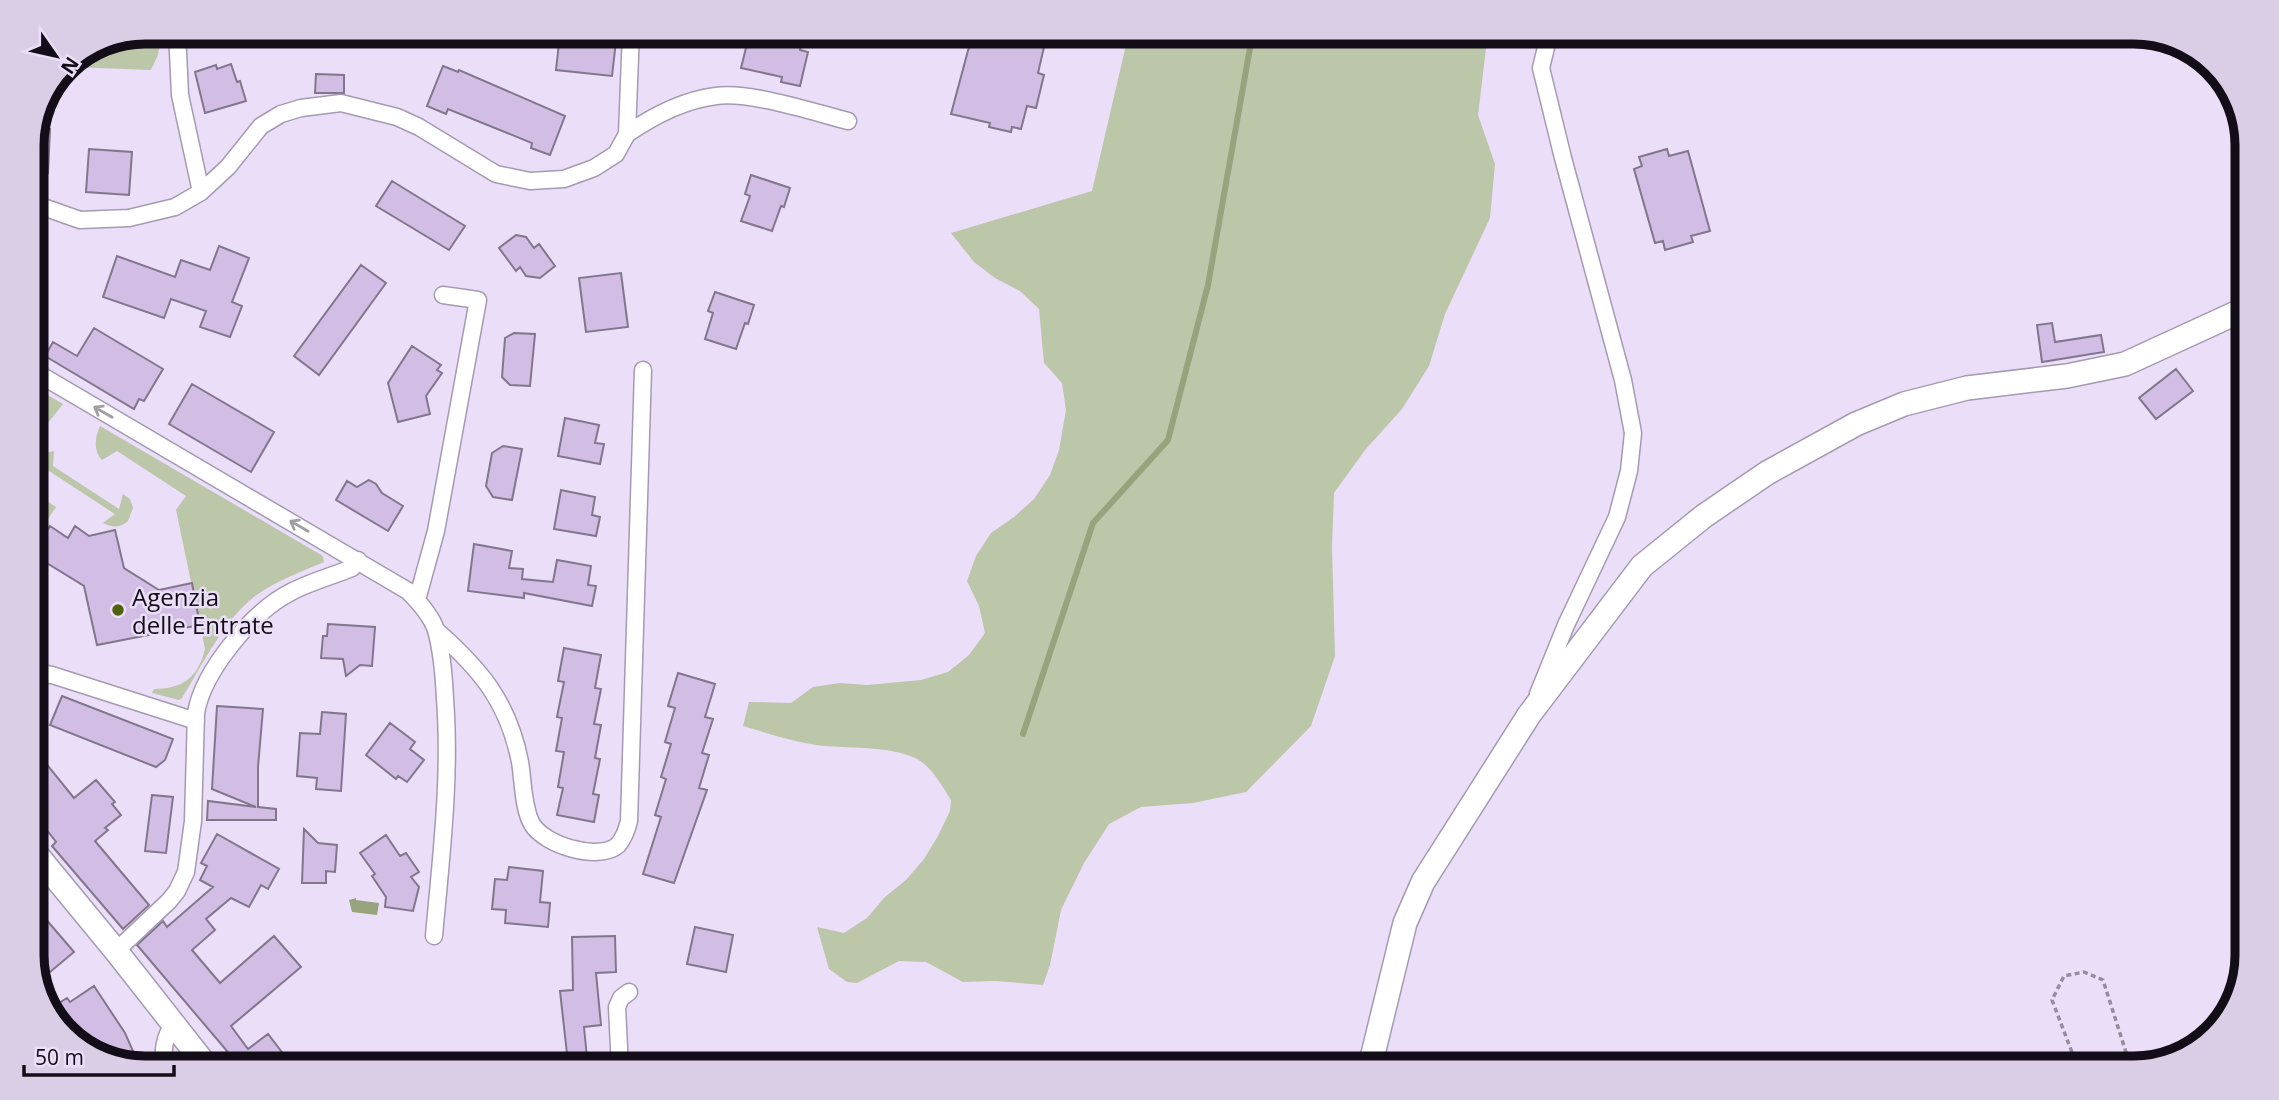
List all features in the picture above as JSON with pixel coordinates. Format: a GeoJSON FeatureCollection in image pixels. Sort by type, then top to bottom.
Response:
{"type":"FeatureCollection","features":[{"type":"Feature","properties":{"kind":"street"},"geometry":{"type":"LineString","coordinates":[[178,44],[180,95],[201,192]]}},
{"type":"Feature","properties":{"kind":"street"},"geometry":{"type":"LineString","coordinates":[[627,134],[631,44]]}},
{"type":"Feature","properties":{"kind":"street"},"geometry":{"type":"LineString","coordinates":[[1529,715],[1566,625],[1617,517],[1629,471],[1633,433],[1623,380],[1541,68],[1547,44]]}},
{"type":"Feature","properties":{"kind":"street"},"geometry":{"type":"LineString","coordinates":[[44,207],[80,220],[129,218],[175,207],[201,192],[228,167],[261,126],[281,114],[301,108],[341,103],[397,117],[419,127],[496,174],[530,181],[564,179],[594,168],[616,154],[627,134],[648,119],[682,105],[715,96],[741,95],[848,121]]}},
{"type":"Feature","properties":{"kind":"street"},"geometry":{"type":"LineString","coordinates":[[417,600],[436,531],[478,300],[443,295]]}},
{"type":"Feature","properties":{"kind":"street"},"geometry":{"type":"LineString","coordinates":[[1372,1056],[1405,923],[1423,882],[1529,715],[1642,566],[1704,516],[1767,473],[1856,424],[1905,404],[1967,388],[2067,376],[2125,364],[2235,314]]}},
{"type":"Feature","properties":{"kind":"street"},"geometry":{"type":"LineString","coordinates":[[436,630],[471,662],[494,691],[517,746],[528,817],[538,832],[552,843],[598,852],[610,850],[618,844],[629,821],[643,370]]}},
{"type":"Feature","properties":{"kind":"street"},"geometry":{"type":"LineString","coordinates":[[44,377],[408,590],[428,614],[436,630],[444,680],[447,743],[444,822],[434,936]]}},
{"type":"Feature","properties":{"kind":"street"},"geometry":{"type":"LineString","coordinates":[[116,951],[169,901],[186,872],[193,821],[198,702],[208,683],[250,622],[290,592],[352,568],[358,560]]}},
{"type":"Feature","properties":{"kind":"street"},"geometry":{"type":"LineString","coordinates":[[44,674],[196,721]]}},
{"type":"Feature","properties":{"kind":"street"},"geometry":{"type":"LineString","coordinates":[[44,864],[198,1056]]}},
{"type":"Feature","properties":{"kind":"street"},"geometry":{"type":"LineString","coordinates":[[619,1056],[617,1007],[629,992]]}},
{"type":"Feature","properties":{"kind":"street"},"geometry":{"type":"LineString","coordinates":[[163,1056],[164,1046],[174,1024]]}},
{"type":"Feature","properties":{"kind":"path"},"geometry":{"type":"LineString","coordinates":[[2073,1056],[2052,1000],[2064,976],[2084,972],[2104,980],[2127,1056]]}},
{"type":"Feature","properties":{"kind":"shaded area"},"geometry":{"type":"Polygon","coordinates":[[[160,44],[151,70],[91,68],[91,60],[106,51],[125,46],[160,44]]]}},
{"type":"Feature","properties":{"kind":"shaded area"},"geometry":{"type":"Polygon","coordinates":[[[1126,44],[1487,44],[1478,115],[1495,164],[1490,218],[1445,314],[1429,366],[1402,409],[1365,450],[1334,493],[1332,547],[1335,656],[1311,726],[1246,792],[1193,803],[1141,807],[1109,824],[1084,863],[1061,910],[1050,965],[1043,985],[996,981],[963,982],[926,962],[899,961],[857,983],[847,982],[829,969],[817,927],[844,933],[867,918],[924,859],[950,811],[951,800],[927,767],[906,755],[881,749],[816,745],[743,726],[749,702],[791,703],[813,687],[840,683],[867,685],[921,680],[948,672],[969,655],[985,633],[979,606],[967,581],[976,556],[991,533],[1034,499],[1050,475],[1059,450],[1066,410],[1062,383],[1044,363],[1039,309],[1020,291],[995,278],[974,262],[951,233],[1092,191],[1126,44]]]}},
{"type":"Feature","properties":{"kind":"shaded area"},"geometry":{"type":"Polygon","coordinates":[[[44,393],[63,404],[44,428],[44,393]]]}},
{"type":"Feature","properties":{"kind":"shaded area"},"geometry":{"type":"Polygon","coordinates":[[[100,426],[323,556],[324,562],[271,586],[244,606],[223,630],[179,700],[152,693],[154,689],[173,687],[187,680],[198,667],[205,649],[176,510],[186,496],[117,451],[102,460],[96,443],[100,426]]]}},
{"type":"Feature","properties":{"kind":"shaded area"},"geometry":{"type":"Polygon","coordinates":[[[54,451],[53,466],[119,509],[123,494],[130,499],[133,508],[128,521],[119,526],[103,523],[115,514],[49,471],[44,473],[44,453],[54,451]]]}},
{"type":"Feature","properties":{"kind":"shaded area"},"geometry":{"type":"Polygon","coordinates":[[[44,499],[56,507],[44,525],[44,499]]]}},
{"type":"Feature","properties":{"kind":"shaded area"},"geometry":{"type":"Polygon","coordinates":[[[356,898],[379,903],[377,915],[352,912],[349,900],[356,898]]]}},
{"type":"Feature","properties":{"kind":"building"},"geometry":{"type":"Polygon","coordinates":[[[559,44],[616,44],[612,76],[556,70],[559,44]]]}},
{"type":"Feature","properties":{"kind":"building"},"geometry":{"type":"Polygon","coordinates":[[[747,44],[801,44],[800,50],[808,52],[800,86],[781,82],[782,77],[741,68],[747,44]]]}},
{"type":"Feature","properties":{"kind":"building"},"geometry":{"type":"Polygon","coordinates":[[[970,44],[1030,44],[1044,47],[1038,73],[1044,75],[1036,108],[1027,106],[1021,129],[1012,127],[1011,132],[989,127],[990,123],[951,114],[970,44]]]}},
{"type":"Feature","properties":{"kind":"building"},"geometry":{"type":"Polygon","coordinates":[[[231,64],[246,101],[205,113],[195,72],[216,65],[217,69],[231,64]]]}},
{"type":"Feature","properties":{"kind":"building"},"geometry":{"type":"Polygon","coordinates":[[[443,66],[458,72],[459,70],[565,116],[550,155],[531,148],[532,143],[448,109],[446,114],[427,106],[443,66]]]}},
{"type":"Feature","properties":{"kind":"building"},"geometry":{"type":"Polygon","coordinates":[[[316,74],[344,75],[344,93],[315,93],[316,74]]]}},
{"type":"Feature","properties":{"kind":"building"},"geometry":{"type":"Polygon","coordinates":[[[45,129],[50,129],[48,173],[44,173],[45,129]]]}},
{"type":"Feature","properties":{"kind":"building"},"geometry":{"type":"Polygon","coordinates":[[[89,149],[132,152],[129,195],[86,192],[89,149]]]}},
{"type":"Feature","properties":{"kind":"building"},"geometry":{"type":"Polygon","coordinates":[[[1667,149],[1669,156],[1688,151],[1710,231],[1691,236],[1693,242],[1665,250],[1663,241],[1655,243],[1634,169],[1642,166],[1639,157],[1667,149]]]}},
{"type":"Feature","properties":{"kind":"building"},"geometry":{"type":"Polygon","coordinates":[[[751,175],[790,188],[772,231],[741,221],[750,196],[745,194],[751,175]]]}},
{"type":"Feature","properties":{"kind":"building"},"geometry":{"type":"Polygon","coordinates":[[[392,181],[465,226],[449,250],[376,206],[392,181]]]}},
{"type":"Feature","properties":{"kind":"building"},"geometry":{"type":"Polygon","coordinates":[[[516,235],[526,237],[534,248],[539,244],[555,266],[540,278],[526,276],[520,267],[516,271],[499,248],[516,235]]]}},
{"type":"Feature","properties":{"kind":"building"},"geometry":{"type":"Polygon","coordinates":[[[219,246],[249,258],[232,302],[242,306],[230,337],[200,327],[206,311],[171,299],[164,318],[103,297],[117,256],[175,277],[181,260],[210,270],[219,246]]]}},
{"type":"Feature","properties":{"kind":"building"},"geometry":{"type":"Polygon","coordinates":[[[361,265],[386,283],[319,375],[294,356],[361,265]]]}},
{"type":"Feature","properties":{"kind":"building"},"geometry":{"type":"Polygon","coordinates":[[[621,273],[628,327],[586,332],[579,278],[621,273]]]}},
{"type":"Feature","properties":{"kind":"building"},"geometry":{"type":"Polygon","coordinates":[[[715,292],[754,305],[736,349],[705,339],[713,313],[708,311],[715,292]]]}},
{"type":"Feature","properties":{"kind":"building"},"geometry":{"type":"Polygon","coordinates":[[[2052,323],[2055,342],[2101,335],[2104,352],[2042,362],[2037,325],[2052,323]]]}},
{"type":"Feature","properties":{"kind":"building"},"geometry":{"type":"Polygon","coordinates":[[[94,328],[163,369],[144,401],[139,399],[134,409],[45,356],[53,342],[77,356],[94,328]]]}},
{"type":"Feature","properties":{"kind":"building"},"geometry":{"type":"Polygon","coordinates":[[[514,333],[535,334],[530,386],[510,385],[502,377],[505,338],[514,333]]]}},
{"type":"Feature","properties":{"kind":"building"},"geometry":{"type":"Polygon","coordinates":[[[412,346],[441,365],[437,370],[442,373],[426,396],[430,414],[398,422],[388,383],[412,346]]]}},
{"type":"Feature","properties":{"kind":"building"},"geometry":{"type":"Polygon","coordinates":[[[2176,369],[2193,391],[2156,419],[2139,398],[2176,369]]]}},
{"type":"Feature","properties":{"kind":"building"},"geometry":{"type":"Polygon","coordinates":[[[192,384],[274,432],[251,472],[169,424],[192,384]]]}},
{"type":"Feature","properties":{"kind":"building"},"geometry":{"type":"Polygon","coordinates":[[[565,418],[599,425],[595,443],[604,444],[600,464],[558,456],[565,418]]]}},
{"type":"Feature","properties":{"kind":"building"},"geometry":{"type":"Polygon","coordinates":[[[503,446],[522,449],[512,500],[493,497],[486,486],[492,453],[503,446]]]}},
{"type":"Feature","properties":{"kind":"building"},"geometry":{"type":"Polygon","coordinates":[[[369,480],[376,484],[382,493],[403,506],[388,531],[336,500],[347,481],[357,487],[369,480]]]}},
{"type":"Feature","properties":{"kind":"building"},"geometry":{"type":"Polygon","coordinates":[[[561,490],[595,497],[592,515],[600,517],[596,536],[554,529],[561,490]]]}},
{"type":"Feature","properties":{"kind":"building"},"geometry":{"type":"Polygon","coordinates":[[[50,526],[68,538],[75,526],[89,536],[115,530],[124,568],[159,590],[192,583],[200,625],[97,645],[84,586],[44,561],[44,535],[50,526]]]}},
{"type":"Feature","properties":{"kind":"building"},"geometry":{"type":"Polygon","coordinates":[[[474,544],[512,551],[509,568],[523,569],[522,579],[553,582],[557,560],[591,566],[588,585],[596,586],[592,606],[524,593],[524,598],[468,591],[474,544]]]}},
{"type":"Feature","properties":{"kind":"building"},"geometry":{"type":"Polygon","coordinates":[[[328,624],[375,627],[372,666],[360,665],[346,676],[343,659],[321,658],[323,636],[327,636],[328,624]]]}},
{"type":"Feature","properties":{"kind":"building"},"geometry":{"type":"Polygon","coordinates":[[[564,648],[601,655],[595,688],[601,689],[594,724],[601,725],[595,758],[600,759],[593,794],[599,795],[594,822],[557,815],[563,788],[558,787],[564,752],[556,751],[562,718],[557,717],[564,682],[558,681],[564,648]]]}},
{"type":"Feature","properties":{"kind":"building"},"geometry":{"type":"Polygon","coordinates":[[[678,673],[715,684],[705,717],[713,719],[702,753],[709,755],[699,788],[707,790],[674,883],[643,874],[661,817],[655,815],[666,779],[661,777],[671,744],[665,742],[675,708],[668,706],[678,673]]]}},
{"type":"Feature","properties":{"kind":"building"},"geometry":{"type":"Polygon","coordinates":[[[62,696],[173,739],[165,760],[156,767],[50,725],[62,696]]]}},
{"type":"Feature","properties":{"kind":"building"},"geometry":{"type":"Polygon","coordinates":[[[217,706],[263,709],[258,807],[276,809],[276,820],[207,820],[208,801],[256,807],[212,789],[217,706]]]}},
{"type":"Feature","properties":{"kind":"building"},"geometry":{"type":"Polygon","coordinates":[[[322,712],[346,714],[341,791],[316,789],[317,778],[297,776],[300,733],[320,734],[322,712]]]}},
{"type":"Feature","properties":{"kind":"building"},"geometry":{"type":"Polygon","coordinates":[[[390,723],[415,742],[410,749],[424,760],[407,782],[398,776],[396,779],[366,755],[390,723]]]}},
{"type":"Feature","properties":{"kind":"building"},"geometry":{"type":"Polygon","coordinates":[[[44,761],[74,798],[96,780],[115,802],[112,804],[121,815],[105,828],[108,830],[95,841],[149,905],[123,929],[52,846],[56,842],[44,826],[44,761]]]}},
{"type":"Feature","properties":{"kind":"building"},"geometry":{"type":"Polygon","coordinates":[[[152,795],[173,797],[166,853],[145,851],[152,795]]]}},
{"type":"Feature","properties":{"kind":"building"},"geometry":{"type":"Polygon","coordinates":[[[304,829],[318,843],[337,845],[335,872],[326,871],[326,883],[302,883],[304,829]]]}},
{"type":"Feature","properties":{"kind":"building"},"geometry":{"type":"Polygon","coordinates":[[[217,834],[279,869],[268,889],[261,885],[249,907],[231,898],[206,919],[215,930],[192,950],[220,983],[274,936],[301,967],[231,1026],[248,1049],[268,1034],[285,1056],[226,1056],[227,1051],[137,945],[163,921],[167,927],[213,887],[200,880],[207,866],[201,863],[217,834]]]}},
{"type":"Feature","properties":{"kind":"building"},"geometry":{"type":"Polygon","coordinates":[[[386,835],[400,856],[406,853],[419,872],[411,877],[419,887],[413,911],[385,907],[386,897],[372,876],[375,874],[360,853],[386,835]]]}},
{"type":"Feature","properties":{"kind":"building"},"geometry":{"type":"Polygon","coordinates":[[[509,867],[543,871],[540,902],[550,903],[548,927],[505,923],[506,910],[492,909],[495,879],[507,880],[509,867]]]}},
{"type":"Feature","properties":{"kind":"building"},"geometry":{"type":"Polygon","coordinates":[[[44,917],[74,952],[46,975],[44,917]]]}},
{"type":"Feature","properties":{"kind":"building"},"geometry":{"type":"Polygon","coordinates":[[[695,927],[733,935],[726,972],[687,964],[695,927]]]}},
{"type":"Feature","properties":{"kind":"building"},"geometry":{"type":"Polygon","coordinates":[[[615,936],[616,972],[596,973],[601,1025],[584,1027],[587,1056],[543,1056],[567,1054],[560,991],[573,990],[572,937],[615,936]]]}},
{"type":"Feature","properties":{"kind":"building"},"geometry":{"type":"Polygon","coordinates":[[[94,986],[125,1033],[135,1055],[100,1046],[78,1031],[57,1004],[67,998],[70,1002],[94,986]]]}},
{"type":"Feature","properties":{"kind":"waterway"},"geometry":{"type":"LineString","coordinates":[[1023,734],[1093,523],[1168,440],[1208,285],[1251,44]]}},
{"type":"Feature","properties":{"kind":"place","name":"Agenzia delle Entrate"},"geometry":{"type":"Point","coordinates":[118,610]}}]}
